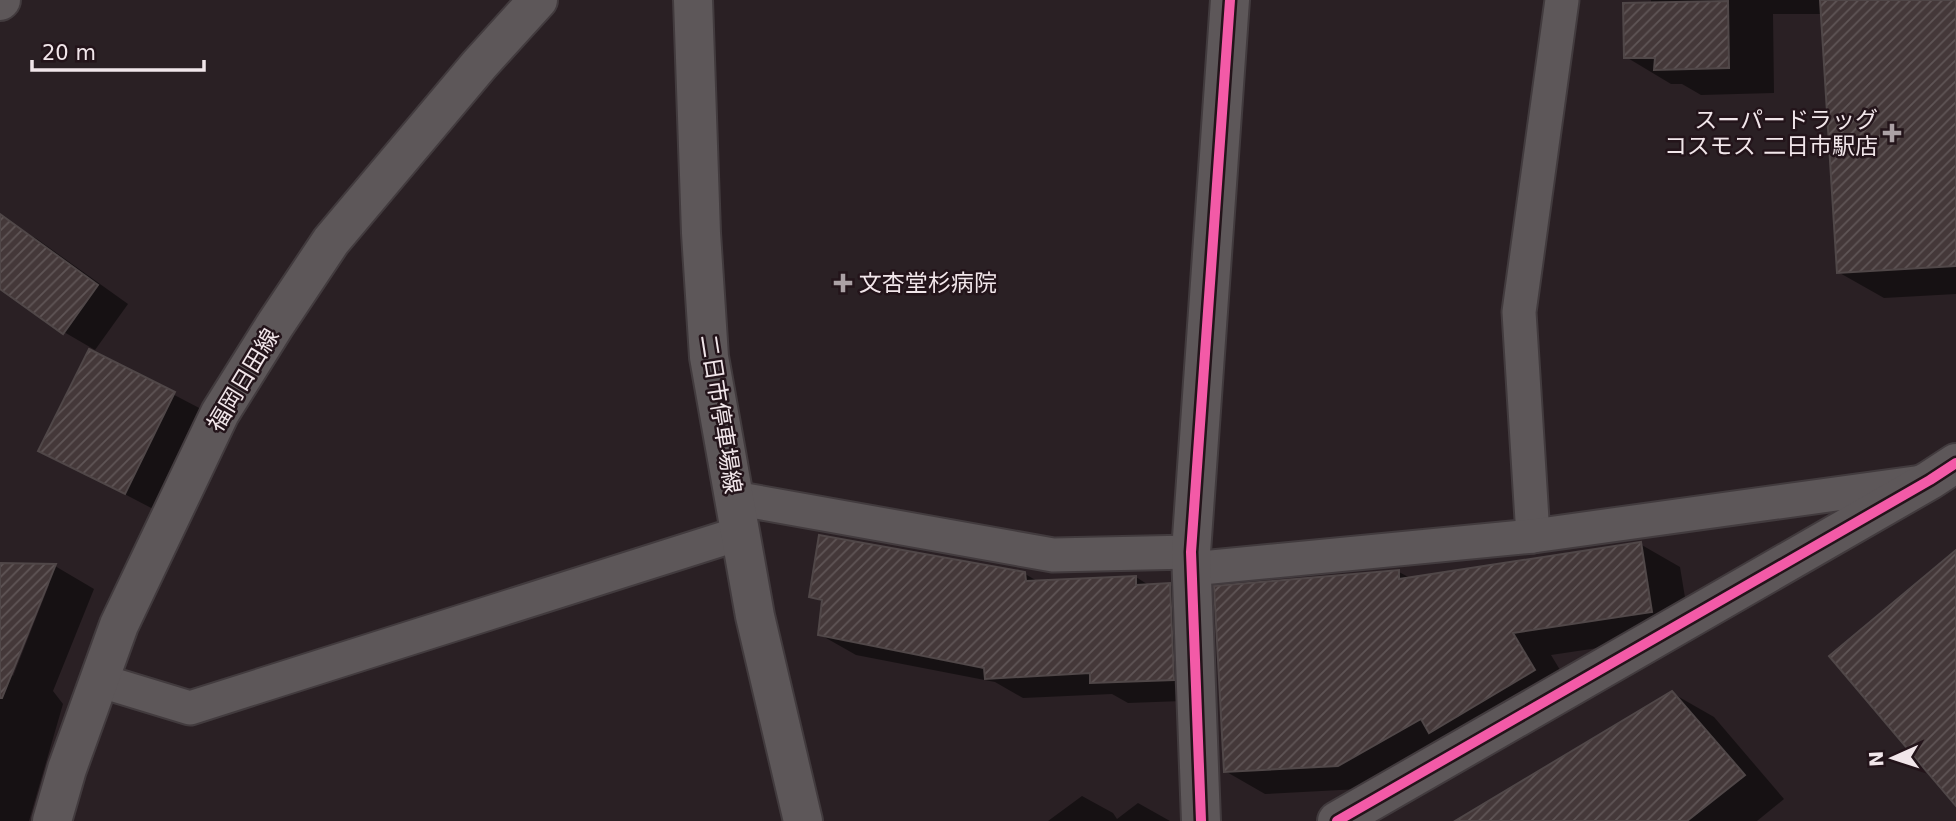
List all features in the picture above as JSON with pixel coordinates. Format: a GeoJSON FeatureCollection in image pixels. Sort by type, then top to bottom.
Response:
{"type":"FeatureCollection","features":[{"type":"Feature","properties":{"kind":"main road","name":"福岡日田線"},"geometry":{"type":"LineString","coordinates":[[52,821],[119,625],[220,413],[331,241],[479,65],[538,0]]}},
{"type":"Feature","properties":{"kind":"main road","name":"二日市停車場線"},"geometry":{"type":"LineString","coordinates":[[693,0],[701,233],[709,357],[755,616],[803,821]]}},
{"type":"Feature","properties":{"kind":"main road"},"geometry":{"type":"LineString","coordinates":[[1201,821],[1191,560],[1230,0]]}},
{"type":"Feature","properties":{"kind":"main road"},"geometry":{"type":"LineString","coordinates":[[1337,821],[1943,472]]}},
{"type":"Feature","properties":{"kind":"lane"},"geometry":{"type":"LineString","coordinates":[[1533,536],[1519,312],[1562,0]]}},
{"type":"Feature","properties":{"kind":"lane"},"geometry":{"type":"LineString","coordinates":[[98,680],[190,708],[737,515],[1053,555],[1191,560],[1533,536],[1943,472]]}},
{"type":"Feature","properties":{"kind":"building","name":"スーパードラッグ コスモス 二日市駅店"},"geometry":{"type":"Polygon","coordinates":[[[1820,0],[1956,0],[1956,266],[1837,273],[1820,0]]]}},
{"type":"Feature","properties":{"kind":"building"},"geometry":{"type":"Polygon","coordinates":[[[1728,1],[1729,68],[1654,70],[1655,58],[1624,58],[1623,3],[1728,1]]]}},
{"type":"Feature","properties":{"kind":"building"},"geometry":{"type":"Polygon","coordinates":[[[0,214],[98,285],[63,334],[0,289],[0,214]]]}},
{"type":"Feature","properties":{"kind":"building"},"geometry":{"type":"Polygon","coordinates":[[[89,349],[175,392],[125,494],[38,451],[89,349]]]}},
{"type":"Feature","properties":{"kind":"building"},"geometry":{"type":"Polygon","coordinates":[[[819,535],[1025,572],[1026,581],[1136,576],[1136,585],[1170,583],[1174,680],[1090,683],[1090,673],[985,679],[984,668],[818,635],[822,600],[809,597],[819,535]]]}},
{"type":"Feature","properties":{"kind":"building"},"geometry":{"type":"Polygon","coordinates":[[[1641,542],[1652,612],[1513,633],[1535,670],[1429,733],[1421,719],[1338,766],[1224,772],[1214,586],[1399,570],[1399,579],[1641,542]]]}},
{"type":"Feature","properties":{"kind":"building"},"geometry":{"type":"Polygon","coordinates":[[[1956,550],[1956,806],[1829,656],[1956,550]]]}},
{"type":"Feature","properties":{"kind":"building"},"geometry":{"type":"Polygon","coordinates":[[[0,563],[56,564],[2,698],[0,698],[0,563]]]}},
{"type":"Feature","properties":{"kind":"building"},"geometry":{"type":"Polygon","coordinates":[[[1672,691],[1745,775],[1687,821],[1455,821],[1672,691]]]}},
{"type":"Feature","properties":{"kind":"cycle path"},"geometry":{"type":"LineString","coordinates":[[1201,821],[1191,552],[1230,0]]}},
{"type":"Feature","properties":{"kind":"cycle path"},"geometry":{"type":"LineString","coordinates":[[1337,821],[1956,463]]}},
{"type":"Feature","properties":{"kind":"place","name":"スーパードラッグ コスモス 二日市駅店"},"geometry":{"type":"Point","coordinates":[1892,133]}},
{"type":"Feature","properties":{"kind":"place","name":"文杏堂杉病院"},"geometry":{"type":"Point","coordinates":[843,283]}}]}
